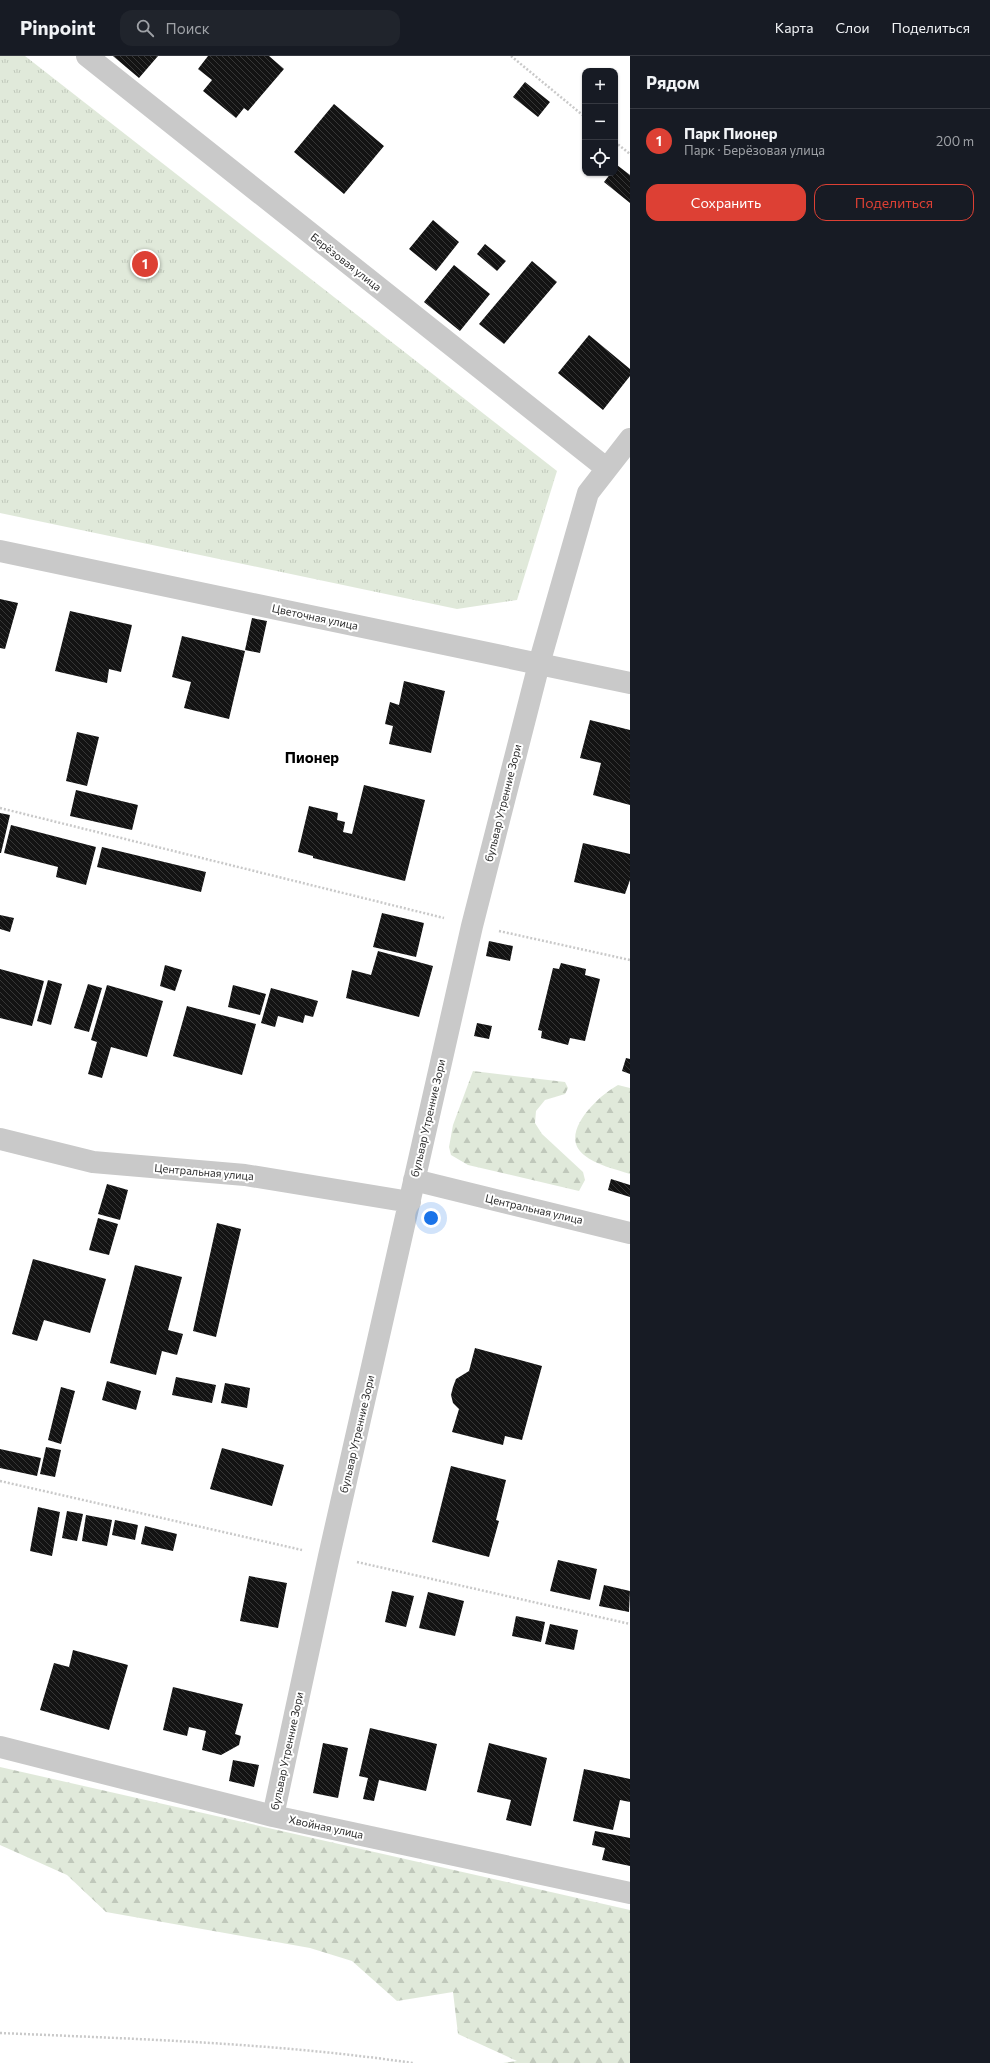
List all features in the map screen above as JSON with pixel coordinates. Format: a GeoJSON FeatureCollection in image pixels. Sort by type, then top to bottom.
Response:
{"type":"FeatureCollection","features":[{"type":"Feature","properties":{"kind":"street","name":"Берёзовая улица"},"geometry":{"type":"LineString","coordinates":[[87,56],[606,468]]}},
{"type":"Feature","properties":{"kind":"street","name":"бульвар Утренние Зори"},"geometry":{"type":"LineString","coordinates":[[273,1816],[329,1556],[472,926],[539,664],[588,492],[630,439]]}},
{"type":"Feature","properties":{"kind":"street","name":"Цветочная улица"},"geometry":{"type":"LineString","coordinates":[[0,551],[630,683]]}},
{"type":"Feature","properties":{"kind":"street","name":"Центральная улица"},"geometry":{"type":"LineString","coordinates":[[0,1139],[93,1162],[244,1175],[410,1202]]}},
{"type":"Feature","properties":{"kind":"street","name":"Центральная улица"},"geometry":{"type":"LineString","coordinates":[[414,1180],[630,1233]]}},
{"type":"Feature","properties":{"kind":"street","name":"Хвойная улица"},"geometry":{"type":"LineString","coordinates":[[0,1747],[273,1816],[630,1893]]}},
{"type":"Feature","properties":{"kind":"path"},"geometry":{"type":"LineString","coordinates":[[511,56],[582,115]]}},
{"type":"Feature","properties":{"kind":"path"},"geometry":{"type":"LineString","coordinates":[[618,144],[630,154]]}},
{"type":"Feature","properties":{"kind":"path"},"geometry":{"type":"LineString","coordinates":[[0,808],[472,926],[630,960]]}},
{"type":"Feature","properties":{"kind":"path"},"geometry":{"type":"LineString","coordinates":[[0,2033],[165,2040],[338,2052],[413,2063]]}},
{"type":"Feature","properties":{"kind":"green space"},"geometry":{"type":"Polygon","coordinates":[[[0,56],[25,56],[557,471],[517,600],[457,609],[0,513],[0,56]]]}},
{"type":"Feature","properties":{"kind":"green space"},"geometry":{"type":"Polygon","coordinates":[[[473,1071],[565,1082],[568,1088],[565,1094],[545,1100],[536,1111],[535,1123],[542,1134],[583,1172],[585,1180],[579,1191],[468,1165],[451,1155],[449,1147],[453,1125],[473,1071]]]}},
{"type":"Feature","properties":{"kind":"green space"},"geometry":{"type":"Polygon","coordinates":[[[618,1085],[630,1088],[630,1174],[606,1166],[584,1155],[577,1146],[575,1137],[578,1126],[592,1106],[601,1097],[618,1085]]]}},
{"type":"Feature","properties":{"kind":"green space"},"geometry":{"type":"Polygon","coordinates":[[[0,1767],[630,1910],[630,2063],[503,2063],[517,2061],[458,2034],[453,1992],[397,2001],[352,1961],[310,1948],[106,1912],[67,1875],[0,1845],[0,1767]]]}},
{"type":"Feature","properties":{"kind":"building"},"geometry":{"type":"Polygon","coordinates":[[[113,56],[158,56],[139,78],[113,56]]]}},
{"type":"Feature","properties":{"kind":"building"},"geometry":{"type":"Polygon","coordinates":[[[208,56],[269,56],[284,69],[248,111],[244,108],[236,118],[203,91],[212,80],[198,69],[208,56]]]}},
{"type":"Feature","properties":{"kind":"building"},"geometry":{"type":"Polygon","coordinates":[[[525,82],[550,102],[538,117],[513,97],[525,82]]]}},
{"type":"Feature","properties":{"kind":"building"},"geometry":{"type":"Polygon","coordinates":[[[334,104],[384,146],[344,194],[294,152],[334,104]]]}},
{"type":"Feature","properties":{"kind":"building"},"geometry":{"type":"Polygon","coordinates":[[[618,166],[630,175],[630,203],[604,182],[609,176],[618,176],[618,166]]]}},
{"type":"Feature","properties":{"kind":"building"},"geometry":{"type":"Polygon","coordinates":[[[433,220],[459,242],[436,271],[409,249],[433,220]]]}},
{"type":"Feature","properties":{"kind":"building"},"geometry":{"type":"Polygon","coordinates":[[[485,244],[506,261],[497,271],[477,254],[485,244]]]}},
{"type":"Feature","properties":{"kind":"building"},"geometry":{"type":"Polygon","coordinates":[[[532,261],[557,282],[504,344],[479,324],[532,261]]]}},
{"type":"Feature","properties":{"kind":"building"},"geometry":{"type":"Polygon","coordinates":[[[454,265],[490,294],[460,331],[424,302],[454,265]]]}},
{"type":"Feature","properties":{"kind":"building"},"geometry":{"type":"Polygon","coordinates":[[[589,335],[630,369],[630,376],[603,410],[558,373],[589,335]]]}},
{"type":"Feature","properties":{"kind":"building"},"geometry":{"type":"Polygon","coordinates":[[[0,599],[18,603],[5,649],[0,648],[0,599]]]}},
{"type":"Feature","properties":{"kind":"building"},"geometry":{"type":"Polygon","coordinates":[[[70,611],[132,625],[121,672],[109,669],[107,683],[55,671],[70,611]]]}},
{"type":"Feature","properties":{"kind":"building"},"geometry":{"type":"Polygon","coordinates":[[[252,618],[267,621],[260,653],[245,650],[252,618]]]}},
{"type":"Feature","properties":{"kind":"building"},"geometry":{"type":"Polygon","coordinates":[[[182,636],[245,651],[229,719],[184,708],[191,682],[172,677],[182,636]]]}},
{"type":"Feature","properties":{"kind":"building"},"geometry":{"type":"Polygon","coordinates":[[[404,681],[445,691],[431,753],[389,744],[393,726],[385,724],[390,702],[399,705],[404,681]]]}},
{"type":"Feature","properties":{"kind":"building"},"geometry":{"type":"Polygon","coordinates":[[[590,720],[630,730],[630,805],[593,795],[601,763],[580,758],[590,720]]]}},
{"type":"Feature","properties":{"kind":"building"},"geometry":{"type":"Polygon","coordinates":[[[77,732],[99,737],[87,786],[66,781],[77,732]]]}},
{"type":"Feature","properties":{"kind":"building"},"geometry":{"type":"Polygon","coordinates":[[[364,785],[425,800],[405,881],[313,858],[313,856],[298,852],[309,806],[338,813],[337,820],[345,822],[343,832],[352,834],[364,785]]]}},
{"type":"Feature","properties":{"kind":"building"},"geometry":{"type":"Polygon","coordinates":[[[76,790],[138,805],[132,830],[70,816],[76,790]]]}},
{"type":"Feature","properties":{"kind":"building"},"geometry":{"type":"Polygon","coordinates":[[[0,813],[10,815],[1,853],[0,853],[0,813]]]}},
{"type":"Feature","properties":{"kind":"building"},"geometry":{"type":"Polygon","coordinates":[[[11,825],[96,847],[86,885],[56,877],[58,867],[4,853],[11,825]]]}},
{"type":"Feature","properties":{"kind":"building"},"geometry":{"type":"Polygon","coordinates":[[[583,843],[630,854],[630,880],[625,894],[574,882],[583,843]]]}},
{"type":"Feature","properties":{"kind":"building"},"geometry":{"type":"Polygon","coordinates":[[[102,847],[206,872],[201,892],[97,867],[102,847]]]}},
{"type":"Feature","properties":{"kind":"building"},"geometry":{"type":"Polygon","coordinates":[[[382,913],[424,923],[416,957],[373,947],[382,913]]]}},
{"type":"Feature","properties":{"kind":"building"},"geometry":{"type":"Polygon","coordinates":[[[0,915],[14,918],[10,932],[0,929],[0,915]]]}},
{"type":"Feature","properties":{"kind":"building"},"geometry":{"type":"Polygon","coordinates":[[[489,941],[513,946],[510,961],[486,956],[489,941]]]}},
{"type":"Feature","properties":{"kind":"building"},"geometry":{"type":"Polygon","coordinates":[[[378,951],[433,966],[419,1017],[346,998],[352,970],[371,975],[378,951]]]}},
{"type":"Feature","properties":{"kind":"building"},"geometry":{"type":"Polygon","coordinates":[[[561,963],[586,969],[585,975],[600,979],[585,1041],[570,1038],[568,1045],[541,1038],[542,1031],[538,1030],[553,968],[559,969],[561,963]]]}},
{"type":"Feature","properties":{"kind":"building"},"geometry":{"type":"Polygon","coordinates":[[[165,965],[182,970],[175,991],[160,986],[165,965]]]}},
{"type":"Feature","properties":{"kind":"building"},"geometry":{"type":"Polygon","coordinates":[[[0,969],[44,981],[32,1026],[0,1018],[0,969]]]}},
{"type":"Feature","properties":{"kind":"building"},"geometry":{"type":"Polygon","coordinates":[[[48,980],[62,984],[51,1025],[37,1021],[48,980]]]}},
{"type":"Feature","properties":{"kind":"building"},"geometry":{"type":"Polygon","coordinates":[[[88,984],[102,988],[89,1032],[74,1028],[88,984]]]}},
{"type":"Feature","properties":{"kind":"building"},"geometry":{"type":"Polygon","coordinates":[[[107,985],[163,1001],[147,1057],[111,1047],[102,1078],[88,1074],[97,1042],[91,1040],[107,985]]]}},
{"type":"Feature","properties":{"kind":"building"},"geometry":{"type":"Polygon","coordinates":[[[233,985],[266,994],[260,1015],[228,1007],[233,985]]]}},
{"type":"Feature","properties":{"kind":"building"},"geometry":{"type":"Polygon","coordinates":[[[271,988],[318,1001],[313,1017],[305,1015],[303,1023],[278,1016],[275,1027],[261,1023],[271,988]]]}},
{"type":"Feature","properties":{"kind":"building"},"geometry":{"type":"Polygon","coordinates":[[[187,1006],[256,1024],[242,1075],[173,1056],[187,1006]]]}},
{"type":"Feature","properties":{"kind":"building"},"geometry":{"type":"Polygon","coordinates":[[[477,1023],[492,1026],[489,1039],[474,1036],[477,1023]]]}},
{"type":"Feature","properties":{"kind":"building"},"geometry":{"type":"Polygon","coordinates":[[[626,1058],[630,1059],[630,1074],[622,1071],[626,1058]]]}},
{"type":"Feature","properties":{"kind":"building"},"geometry":{"type":"Polygon","coordinates":[[[611,1179],[630,1185],[630,1197],[608,1190],[611,1179]]]}},
{"type":"Feature","properties":{"kind":"building"},"geometry":{"type":"Polygon","coordinates":[[[107,1184],[128,1190],[120,1220],[98,1214],[107,1184]]]}},
{"type":"Feature","properties":{"kind":"building"},"geometry":{"type":"Polygon","coordinates":[[[98,1218],[118,1224],[109,1255],[89,1250],[98,1218]]]}},
{"type":"Feature","properties":{"kind":"building"},"geometry":{"type":"Polygon","coordinates":[[[217,1223],[241,1229],[216,1337],[193,1331],[217,1223]]]}},
{"type":"Feature","properties":{"kind":"building"},"geometry":{"type":"Polygon","coordinates":[[[33,1259],[106,1279],[90,1333],[44,1320],[37,1341],[12,1334],[33,1259]]]}},
{"type":"Feature","properties":{"kind":"building"},"geometry":{"type":"Polygon","coordinates":[[[135,1265],[182,1277],[168,1330],[183,1334],[177,1355],[162,1351],[156,1375],[110,1363],[135,1265]]]}},
{"type":"Feature","properties":{"kind":"building"},"geometry":{"type":"Polygon","coordinates":[[[475,1348],[542,1366],[522,1440],[505,1436],[503,1445],[452,1432],[459,1409],[453,1403],[451,1395],[453,1387],[456,1379],[469,1371],[475,1348]]]}},
{"type":"Feature","properties":{"kind":"building"},"geometry":{"type":"Polygon","coordinates":[[[176,1377],[216,1385],[212,1403],[172,1395],[176,1377]]]}},
{"type":"Feature","properties":{"kind":"building"},"geometry":{"type":"Polygon","coordinates":[[[107,1381],[141,1391],[136,1410],[102,1400],[107,1381]]]}},
{"type":"Feature","properties":{"kind":"building"},"geometry":{"type":"Polygon","coordinates":[[[225,1383],[250,1388],[247,1408],[221,1403],[225,1383]]]}},
{"type":"Feature","properties":{"kind":"building"},"geometry":{"type":"Polygon","coordinates":[[[61,1387],[75,1391],[61,1444],[48,1440],[61,1387]]]}},
{"type":"Feature","properties":{"kind":"building"},"geometry":{"type":"Polygon","coordinates":[[[46,1447],[61,1450],[55,1477],[40,1474],[46,1447]]]}},
{"type":"Feature","properties":{"kind":"building"},"geometry":{"type":"Polygon","coordinates":[[[222,1448],[284,1465],[272,1506],[210,1489],[222,1448]]]}},
{"type":"Feature","properties":{"kind":"building"},"geometry":{"type":"Polygon","coordinates":[[[0,1449],[41,1458],[37,1476],[0,1468],[0,1449]]]}},
{"type":"Feature","properties":{"kind":"building"},"geometry":{"type":"Polygon","coordinates":[[[451,1466],[506,1480],[496,1520],[499,1521],[489,1557],[432,1542],[451,1466]]]}},
{"type":"Feature","properties":{"kind":"building"},"geometry":{"type":"Polygon","coordinates":[[[38,1507],[60,1512],[52,1556],[30,1551],[38,1507]]]}},
{"type":"Feature","properties":{"kind":"building"},"geometry":{"type":"Polygon","coordinates":[[[67,1511],[83,1514],[77,1541],[62,1538],[67,1511]]]}},
{"type":"Feature","properties":{"kind":"building"},"geometry":{"type":"Polygon","coordinates":[[[86,1515],[112,1520],[107,1546],[82,1541],[86,1515]]]}},
{"type":"Feature","properties":{"kind":"building"},"geometry":{"type":"Polygon","coordinates":[[[115,1520],[138,1525],[135,1540],[112,1535],[115,1520]]]}},
{"type":"Feature","properties":{"kind":"building"},"geometry":{"type":"Polygon","coordinates":[[[145,1526],[177,1534],[173,1551],[141,1544],[145,1526]]]}},
{"type":"Feature","properties":{"kind":"building"},"geometry":{"type":"Polygon","coordinates":[[[558,1560],[597,1569],[590,1600],[550,1591],[558,1560]]]}},
{"type":"Feature","properties":{"kind":"building"},"geometry":{"type":"Polygon","coordinates":[[[249,1576],[287,1583],[278,1628],[240,1621],[249,1576]]]}},
{"type":"Feature","properties":{"kind":"building"},"geometry":{"type":"Polygon","coordinates":[[[604,1585],[630,1591],[629,1612],[599,1606],[604,1585]]]}},
{"type":"Feature","properties":{"kind":"building"},"geometry":{"type":"Polygon","coordinates":[[[392,1591],[414,1596],[406,1627],[385,1622],[392,1591]]]}},
{"type":"Feature","properties":{"kind":"building"},"geometry":{"type":"Polygon","coordinates":[[[428,1592],[464,1601],[455,1636],[419,1628],[428,1592]]]}},
{"type":"Feature","properties":{"kind":"building"},"geometry":{"type":"Polygon","coordinates":[[[516,1616],[545,1622],[541,1642],[512,1636],[516,1616]]]}},
{"type":"Feature","properties":{"kind":"building"},"geometry":{"type":"Polygon","coordinates":[[[550,1624],[578,1630],[574,1650],[545,1644],[550,1624]]]}},
{"type":"Feature","properties":{"kind":"building"},"geometry":{"type":"Polygon","coordinates":[[[73,1650],[128,1665],[109,1730],[40,1710],[54,1663],[69,1667],[73,1650]]]}},
{"type":"Feature","properties":{"kind":"building"},"geometry":{"type":"Polygon","coordinates":[[[173,1687],[243,1704],[235,1734],[241,1736],[239,1745],[221,1755],[202,1750],[206,1731],[189,1727],[187,1736],[163,1730],[173,1687]]]}},
{"type":"Feature","properties":{"kind":"building"},"geometry":{"type":"Polygon","coordinates":[[[370,1728],[437,1744],[426,1791],[379,1780],[374,1801],[363,1799],[368,1778],[359,1776],[370,1728]]]}},
{"type":"Feature","properties":{"kind":"building"},"geometry":{"type":"Polygon","coordinates":[[[323,1743],[348,1748],[338,1798],[313,1793],[323,1743]]]}},
{"type":"Feature","properties":{"kind":"building"},"geometry":{"type":"Polygon","coordinates":[[[489,1743],[547,1758],[531,1826],[506,1820],[511,1800],[477,1792],[489,1743]]]}},
{"type":"Feature","properties":{"kind":"building"},"geometry":{"type":"Polygon","coordinates":[[[233,1760],[259,1765],[254,1787],[229,1781],[233,1760]]]}},
{"type":"Feature","properties":{"kind":"building"},"geometry":{"type":"Polygon","coordinates":[[[584,1769],[630,1779],[630,1802],[620,1800],[613,1830],[573,1821],[584,1769]]]}},
{"type":"Feature","properties":{"kind":"building"},"geometry":{"type":"Polygon","coordinates":[[[595,1831],[630,1838],[630,1866],[602,1860],[605,1848],[592,1845],[595,1831]]]}},
{"type":"Feature","properties":{"kind":"place","name":"Парк Пионер"},"geometry":{"type":"Point","coordinates":[145,264]}},
{"type":"Feature","properties":{"kind":"district","name":"Пионер"},"geometry":{"type":"Point","coordinates":[312,758]}}]}
